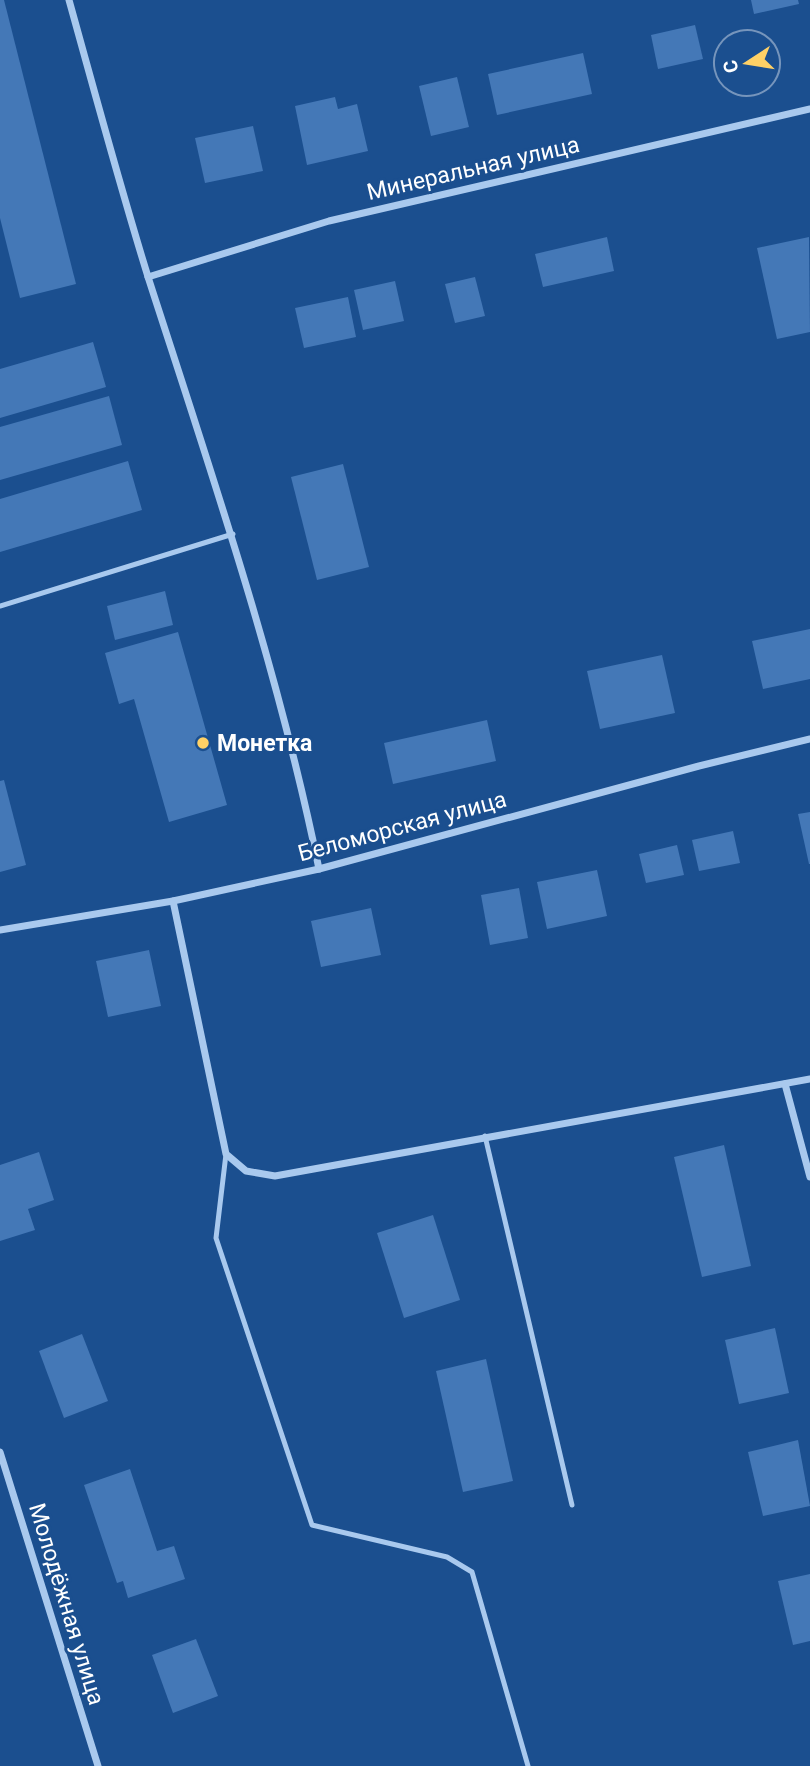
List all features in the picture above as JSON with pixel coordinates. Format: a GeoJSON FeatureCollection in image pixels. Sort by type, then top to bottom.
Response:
{"type":"FeatureCollection","features":[{"type":"Feature","properties":{"kind":"street"},"geometry":{"type":"LineString","coordinates":[[69,0],[148,277],[233,534],[302,787],[319,869]]}},
{"type":"Feature","properties":{"kind":"street","name":"Минеральная улица"},"geometry":{"type":"LineString","coordinates":[[148,277],[329,221],[810,109]]}},
{"type":"Feature","properties":{"kind":"street","name":"Беломорская улица"},"geometry":{"type":"LineString","coordinates":[[0,930],[173,901],[319,869],[699,766],[810,739]]}},
{"type":"Feature","properties":{"kind":"street"},"geometry":{"type":"LineString","coordinates":[[173,901],[226,1154],[246,1171],[275,1176],[810,1079]]}},
{"type":"Feature","properties":{"kind":"street"},"geometry":{"type":"LineString","coordinates":[[785,1084],[810,1177]]}},
{"type":"Feature","properties":{"kind":"street","name":"Молодёжная улица"},"geometry":{"type":"LineString","coordinates":[[0,1452],[98,1766]]}},
{"type":"Feature","properties":{"kind":"lane"},"geometry":{"type":"LineString","coordinates":[[0,606],[233,534]]}},
{"type":"Feature","properties":{"kind":"lane"},"geometry":{"type":"LineString","coordinates":[[485,1136],[572,1505]]}},
{"type":"Feature","properties":{"kind":"lane"},"geometry":{"type":"LineString","coordinates":[[226,1154],[216,1238],[312,1525],[447,1557],[472,1572],[528,1766]]}},
{"type":"Feature","properties":{"kind":"building"},"geometry":{"type":"Polygon","coordinates":[[[0,0],[4,0],[76,284],[20,298],[0,218],[0,0]]]}},
{"type":"Feature","properties":{"kind":"building"},"geometry":{"type":"Polygon","coordinates":[[[751,0],[798,0],[799,4],[754,14],[751,0]]]}},
{"type":"Feature","properties":{"kind":"building"},"geometry":{"type":"Polygon","coordinates":[[[695,25],[703,59],[658,69],[651,35],[695,25]]]}},
{"type":"Feature","properties":{"kind":"building"},"geometry":{"type":"Polygon","coordinates":[[[583,53],[592,94],[497,115],[488,74],[583,53]]]}},
{"type":"Feature","properties":{"kind":"building"},"geometry":{"type":"Polygon","coordinates":[[[457,77],[469,127],[431,136],[419,86],[457,77]]]}},
{"type":"Feature","properties":{"kind":"building"},"geometry":{"type":"Polygon","coordinates":[[[335,97],[338,109],[357,104],[368,151],[307,165],[295,106],[335,97]]]}},
{"type":"Feature","properties":{"kind":"building"},"geometry":{"type":"Polygon","coordinates":[[[253,126],[263,171],[205,183],[195,138],[253,126]]]}},
{"type":"Feature","properties":{"kind":"building"},"geometry":{"type":"Polygon","coordinates":[[[607,237],[614,271],[543,287],[535,254],[607,237]]]}},
{"type":"Feature","properties":{"kind":"building"},"geometry":{"type":"Polygon","coordinates":[[[809,237],[810,332],[777,339],[757,248],[809,237]]]}},
{"type":"Feature","properties":{"kind":"building"},"geometry":{"type":"Polygon","coordinates":[[[475,277],[485,316],[455,323],[445,284],[475,277]]]}},
{"type":"Feature","properties":{"kind":"building"},"geometry":{"type":"Polygon","coordinates":[[[395,281],[404,321],[363,330],[354,290],[395,281]]]}},
{"type":"Feature","properties":{"kind":"building"},"geometry":{"type":"Polygon","coordinates":[[[348,297],[356,337],[304,348],[295,308],[348,297]]]}},
{"type":"Feature","properties":{"kind":"building"},"geometry":{"type":"Polygon","coordinates":[[[93,342],[106,387],[0,418],[0,369],[93,342]]]}},
{"type":"Feature","properties":{"kind":"building"},"geometry":{"type":"Polygon","coordinates":[[[109,396],[122,445],[0,480],[0,427],[109,396]]]}},
{"type":"Feature","properties":{"kind":"building"},"geometry":{"type":"Polygon","coordinates":[[[128,461],[142,510],[0,552],[0,499],[128,461]]]}},
{"type":"Feature","properties":{"kind":"building"},"geometry":{"type":"Polygon","coordinates":[[[343,464],[369,567],[317,580],[291,477],[343,464]]]}},
{"type":"Feature","properties":{"kind":"building"},"geometry":{"type":"Polygon","coordinates":[[[165,591],[173,625],[115,640],[107,606],[165,591]]]}},
{"type":"Feature","properties":{"kind":"building"},"geometry":{"type":"Polygon","coordinates":[[[810,629],[810,679],[763,689],[752,641],[810,629]]]}},
{"type":"Feature","properties":{"kind":"building"},"geometry":{"type":"Polygon","coordinates":[[[178,632],[227,805],[169,822],[134,699],[119,704],[105,653],[178,632]]]}},
{"type":"Feature","properties":{"kind":"building"},"geometry":{"type":"Polygon","coordinates":[[[662,655],[675,713],[600,729],[587,671],[662,655]]]}},
{"type":"Feature","properties":{"kind":"building"},"geometry":{"type":"Polygon","coordinates":[[[487,720],[496,761],[393,784],[384,743],[487,720]]]}},
{"type":"Feature","properties":{"kind":"building"},"geometry":{"type":"Polygon","coordinates":[[[4,780],[26,865],[0,872],[0,781],[4,780]]]}},
{"type":"Feature","properties":{"kind":"building"},"geometry":{"type":"Polygon","coordinates":[[[810,812],[810,864],[809,864],[798,814],[810,812]]]}},
{"type":"Feature","properties":{"kind":"building"},"geometry":{"type":"Polygon","coordinates":[[[733,831],[740,863],[699,871],[692,840],[733,831]]]}},
{"type":"Feature","properties":{"kind":"building"},"geometry":{"type":"Polygon","coordinates":[[[677,845],[684,875],[646,883],[639,854],[677,845]]]}},
{"type":"Feature","properties":{"kind":"building"},"geometry":{"type":"Polygon","coordinates":[[[597,870],[607,916],[547,929],[537,882],[597,870]]]}},
{"type":"Feature","properties":{"kind":"building"},"geometry":{"type":"Polygon","coordinates":[[[519,888],[528,938],[490,945],[481,895],[519,888]]]}},
{"type":"Feature","properties":{"kind":"building"},"geometry":{"type":"Polygon","coordinates":[[[371,908],[381,955],[321,967],[311,921],[371,908]]]}},
{"type":"Feature","properties":{"kind":"building"},"geometry":{"type":"Polygon","coordinates":[[[149,950],[161,1006],[108,1017],[96,961],[149,950]]]}},
{"type":"Feature","properties":{"kind":"building"},"geometry":{"type":"Polygon","coordinates":[[[724,1145],[751,1266],[702,1277],[674,1157],[724,1145]]]}},
{"type":"Feature","properties":{"kind":"building"},"geometry":{"type":"Polygon","coordinates":[[[39,1152],[54,1200],[28,1209],[35,1230],[0,1241],[0,1165],[39,1152]]]}},
{"type":"Feature","properties":{"kind":"building"},"geometry":{"type":"Polygon","coordinates":[[[433,1215],[460,1300],[404,1318],[377,1233],[433,1215]]]}},
{"type":"Feature","properties":{"kind":"building"},"geometry":{"type":"Polygon","coordinates":[[[775,1328],[789,1393],[739,1404],[725,1340],[775,1328]]]}},
{"type":"Feature","properties":{"kind":"building"},"geometry":{"type":"Polygon","coordinates":[[[82,1334],[108,1401],[64,1418],[39,1351],[82,1334]]]}},
{"type":"Feature","properties":{"kind":"building"},"geometry":{"type":"Polygon","coordinates":[[[486,1359],[513,1481],[463,1492],[436,1371],[486,1359]]]}},
{"type":"Feature","properties":{"kind":"building"},"geometry":{"type":"Polygon","coordinates":[[[798,1440],[810,1506],[763,1516],[748,1452],[798,1440]]]}},
{"type":"Feature","properties":{"kind":"building"},"geometry":{"type":"Polygon","coordinates":[[[130,1469],[157,1551],[174,1546],[185,1579],[128,1598],[123,1581],[117,1583],[84,1485],[130,1469]]]}},
{"type":"Feature","properties":{"kind":"building"},"geometry":{"type":"Polygon","coordinates":[[[810,1574],[810,1641],[793,1645],[778,1581],[810,1574]]]}},
{"type":"Feature","properties":{"kind":"building"},"geometry":{"type":"Polygon","coordinates":[[[196,1639],[218,1696],[173,1713],[152,1655],[196,1639]]]}},
{"type":"Feature","properties":{"kind":"place","name":"Монетка"},"geometry":{"type":"Point","coordinates":[203,743]}}]}
